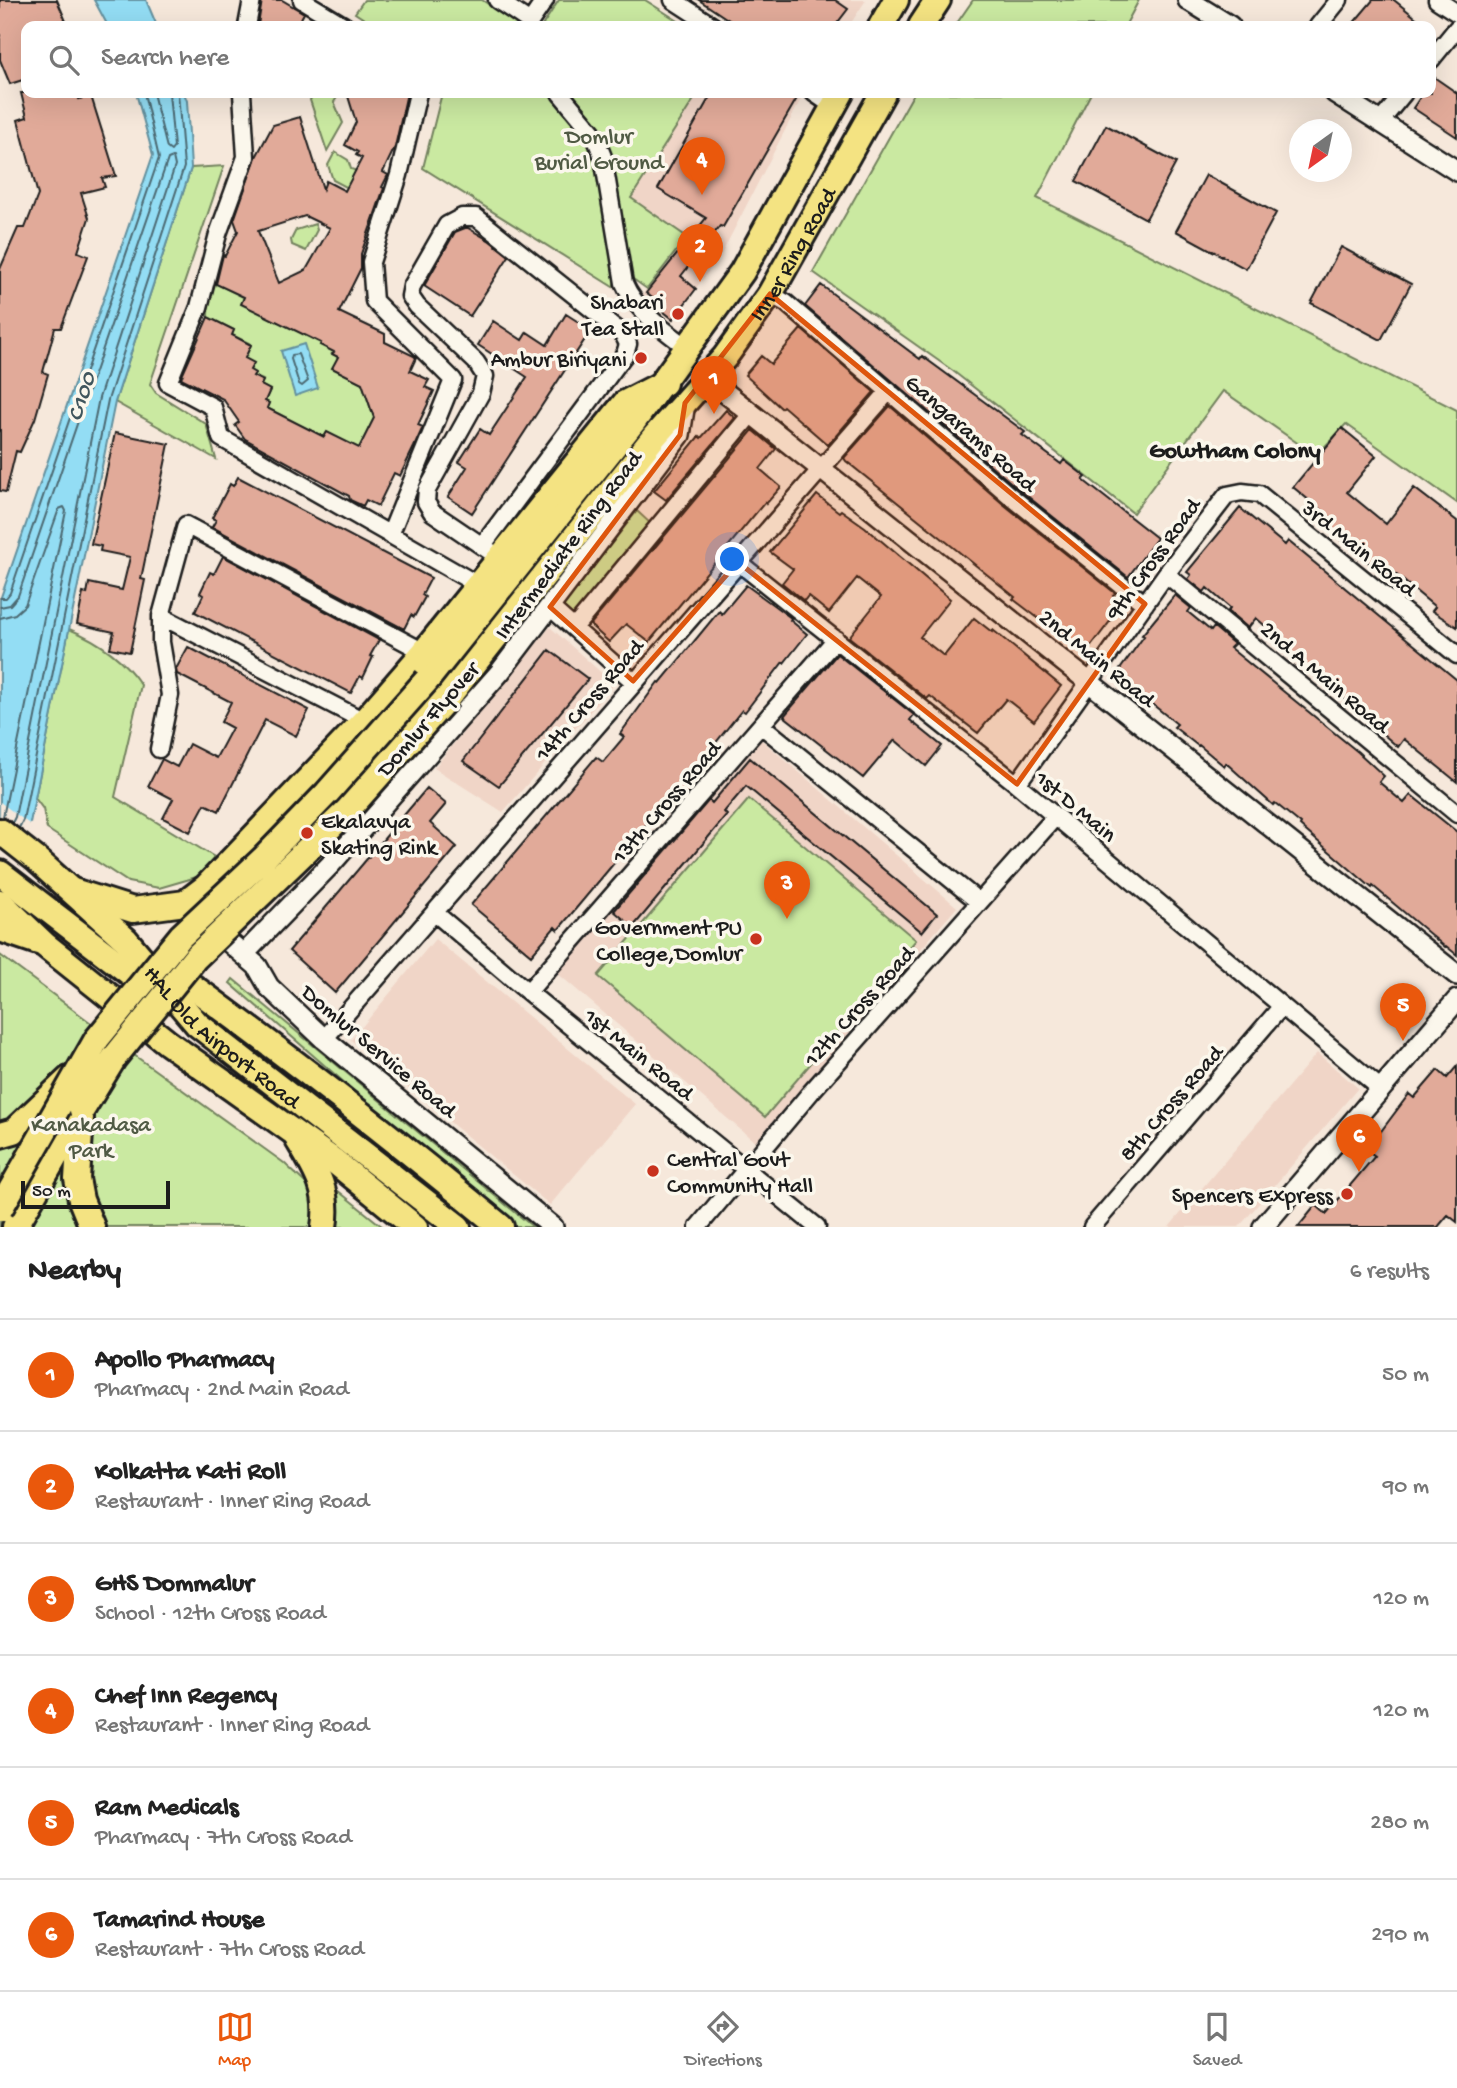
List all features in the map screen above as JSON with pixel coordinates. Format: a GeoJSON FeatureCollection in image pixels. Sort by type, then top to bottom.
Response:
{"type":"FeatureCollection","features":[{"type":"Feature","properties":{"kind":"main road"},"geometry":{"type":"LineString","coordinates":[[884,21],[897,0]]}},
{"type":"Feature","properties":{"kind":"main road"},"geometry":{"type":"LineString","coordinates":[[924,21],[938,0]]}},
{"type":"Feature","properties":{"kind":"main road","name":"Inner Ring Road"},"geometry":{"type":"LineString","coordinates":[[664,383],[742,272],[829,98]]}},
{"type":"Feature","properties":{"kind":"main road","name":"Inner Ring Road"},"geometry":{"type":"LineString","coordinates":[[685,403],[708,379],[770,294],[880,98]]}},
{"type":"Feature","properties":{"kind":"main road"},"geometry":{"type":"LineString","coordinates":[[73,891],[133,910],[185,903],[206,887],[365,721],[478,584],[491,552],[625,403],[664,383]]}},
{"type":"Feature","properties":{"kind":"main road","name":"Domlur Flyover"},"geometry":{"type":"LineString","coordinates":[[0,1209],[97,1039],[180,936],[263,859],[327,793],[427,680],[664,383]]}},
{"type":"Feature","properties":{"kind":"main road","name":"Domlur Flyover"},"geometry":{"type":"LineString","coordinates":[[15,1227],[114,1058],[195,958],[347,811],[447,697],[654,437],[685,403]]}},
{"type":"Feature","properties":{"kind":"main road","name":"HAL Old Airport Road"},"geometry":{"type":"LineString","coordinates":[[0,831],[73,891],[126,940],[197,1024],[458,1227]]}},
{"type":"Feature","properties":{"kind":"main road"},"geometry":{"type":"LineString","coordinates":[[3,898],[197,1024]]}},
{"type":"Feature","properties":{"kind":"main road","name":"HAL Old Airport Road"},"geometry":{"type":"LineString","coordinates":[[3,898],[45,945],[168,1043],[334,1161],[415,1227]]}},
{"type":"Feature","properties":{"kind":"main road"},"geometry":{"type":"LineString","coordinates":[[126,940],[249,1027],[402,1146],[500,1227]]}},
{"type":"Feature","properties":{"kind":"main road"},"geometry":{"type":"LineString","coordinates":[[0,1135],[14,1131],[48,1101],[83,1063]]}},
{"type":"Feature","properties":{"kind":"main road"},"geometry":{"type":"LineString","coordinates":[[82,1110],[77,1179],[80,1200],[92,1227]]}},
{"type":"Feature","properties":{"kind":"main road"},"geometry":{"type":"LineString","coordinates":[[296,1136],[319,1178],[326,1197],[324,1227]]}},
{"type":"Feature","properties":{"kind":"street"},"geometry":{"type":"LineString","coordinates":[[248,21],[252,0]]}},
{"type":"Feature","properties":{"kind":"street"},"geometry":{"type":"LineString","coordinates":[[302,0],[337,21]]}},
{"type":"Feature","properties":{"kind":"street"},"geometry":{"type":"LineString","coordinates":[[497,0],[528,21]]}},
{"type":"Feature","properties":{"kind":"street"},"geometry":{"type":"LineString","coordinates":[[531,21],[545,0]]}},
{"type":"Feature","properties":{"kind":"street"},"geometry":{"type":"LineString","coordinates":[[1188,0],[1222,21]]}},
{"type":"Feature","properties":{"kind":"street"},"geometry":{"type":"LineString","coordinates":[[1322,21],[1339,0]]}},
{"type":"Feature","properties":{"kind":"street"},"geometry":{"type":"LineString","coordinates":[[1437,0],[1457,13]]}},
{"type":"Feature","properties":{"kind":"street"},"geometry":{"type":"LineString","coordinates":[[682,2],[707,21]]}},
{"type":"Feature","properties":{"kind":"street"},"geometry":{"type":"LineString","coordinates":[[1436,54],[1457,28]]}},
{"type":"Feature","properties":{"kind":"street"},"geometry":{"type":"LineString","coordinates":[[242,98],[246,157],[218,234],[198,307],[168,383],[214,407],[221,438],[478,584]]}},
{"type":"Feature","properties":{"kind":"street"},"geometry":{"type":"LineString","coordinates":[[390,535],[453,380],[374,301],[371,262],[399,175],[417,98]]}},
{"type":"Feature","properties":{"kind":"street"},"geometry":{"type":"LineString","coordinates":[[564,98],[594,134],[603,157],[624,283],[630,297],[665,331],[688,348]]}},
{"type":"Feature","properties":{"kind":"street"},"geometry":{"type":"LineString","coordinates":[[1343,98],[1457,171]]}},
{"type":"Feature","properties":{"kind":"street"},"geometry":{"type":"LineString","coordinates":[[1380,121],[1400,98]]}},
{"type":"Feature","properties":{"kind":"street"},"geometry":{"type":"LineString","coordinates":[[462,217],[476,217],[623,334],[628,344],[625,354],[491,552],[432,512],[426,502],[427,490],[481,393],[485,376],[476,362],[417,306],[410,296],[412,286],[447,225],[462,217]]}},
{"type":"Feature","properties":{"kind":"street","name":"Gangarams Road"},"geometry":{"type":"LineString","coordinates":[[770,294],[786,303],[1009,495],[1145,604]]}},
{"type":"Feature","properties":{"kind":"street","name":"2nd Main Road"},"geometry":{"type":"LineString","coordinates":[[708,379],[1457,975]]}},
{"type":"Feature","properties":{"kind":"street","name":"14th Cross Road"},"geometry":{"type":"LineString","coordinates":[[324,1039],[633,681],[889,391]]}},
{"type":"Feature","properties":{"kind":"street","name":"Intermediate Ring Road"},"geometry":{"type":"LineString","coordinates":[[244,954],[340,854],[500,672],[680,435],[685,403]]}},
{"type":"Feature","properties":{"kind":"street"},"geometry":{"type":"LineString","coordinates":[[574,628],[752,413]]}},
{"type":"Feature","properties":{"kind":"street","name":"3rd Main Road"},"geometry":{"type":"LineString","coordinates":[[1227,495],[1241,492],[1259,495],[1457,655]]}},
{"type":"Feature","properties":{"kind":"street","name":"9th Cross Road"},"geometry":{"type":"LineString","coordinates":[[1017,784],[1166,574],[1227,495]]}},
{"type":"Feature","properties":{"kind":"street"},"geometry":{"type":"LineString","coordinates":[[159,749],[170,695],[161,642],[161,616],[186,525],[424,652]]}},
{"type":"Feature","properties":{"kind":"street","name":"1st D Main"},"geometry":{"type":"LineString","coordinates":[[738,562],[1017,784],[1381,1089]]}},
{"type":"Feature","properties":{"kind":"street","name":"2nd A Main Road"},"geometry":{"type":"LineString","coordinates":[[1166,574],[1457,814]]}},
{"type":"Feature","properties":{"kind":"street"},"geometry":{"type":"LineString","coordinates":[[550,607],[633,681]]}},
{"type":"Feature","properties":{"kind":"street"},"geometry":{"type":"LineString","coordinates":[[161,616],[365,721]]}},
{"type":"Feature","properties":{"kind":"street","name":"13th Cross Road"},"geometry":{"type":"LineString","coordinates":[[528,992],[836,639]]}},
{"type":"Feature","properties":{"kind":"street"},"geometry":{"type":"LineString","coordinates":[[761,725],[979,902]]}},
{"type":"Feature","properties":{"kind":"street","name":"12th Cross Road"},"geometry":{"type":"LineString","coordinates":[[698,1227],[811,1092],[1056,817]]}},
{"type":"Feature","properties":{"kind":"street","name":"Domlur Service Road"},"geometry":{"type":"LineString","coordinates":[[185,903],[257,966],[270,987],[324,1039],[552,1227]]}},
{"type":"Feature","properties":{"kind":"street","name":"1st Main Road"},"geometry":{"type":"LineString","coordinates":[[435,913],[817,1227]]}},
{"type":"Feature","properties":{"kind":"street"},"geometry":{"type":"LineString","coordinates":[[1263,1227],[1457,1000]]}},
{"type":"Feature","properties":{"kind":"street","name":"8th Cross Road"},"geometry":{"type":"LineString","coordinates":[[1092,1227],[1282,1006]]}},
{"type":"Feature","properties":{"kind":"highlighted area"},"geometry":{"type":"Polygon","coordinates":[[[770,294],[1145,604],[1017,784],[738,562],[633,681],[550,607],[680,435],[685,403],[770,294]]]}},
{"type":"Feature","properties":{"kind":"shaded area"},"geometry":{"type":"Polygon","coordinates":[[[772,0],[866,0],[852,21],[757,21],[772,0]]]}},
{"type":"Feature","properties":{"kind":"shaded area"},"geometry":{"type":"Polygon","coordinates":[[[695,98],[801,99],[722,253],[672,321],[642,295],[687,237],[631,198],[695,98]]]}},
{"type":"Feature","properties":{"kind":"shaded area"},"geometry":{"type":"Polygon","coordinates":[[[550,627],[614,684],[503,812],[434,768],[550,627]]]}},
{"type":"Feature","properties":{"kind":"shaded area","name":"Government PU College,Domlur"},"geometry":{"type":"Polygon","coordinates":[[[758,737],[957,907],[755,1142],[556,972],[758,737]]]}},
{"type":"Feature","properties":{"kind":"shaded area"},"geometry":{"type":"Polygon","coordinates":[[[435,939],[635,1104],[550,1205],[351,1040],[435,939]]]}},
{"type":"Feature","properties":{"kind":"shaded area"},"geometry":{"type":"Polygon","coordinates":[[[1317,1053],[1358,1088],[1239,1227],[1169,1227],[1317,1053]]]}},
{"type":"Feature","properties":{"kind":"green space"},"geometry":{"type":"Polygon","coordinates":[[[364,0],[482,0],[514,21],[367,21],[355,13],[364,0]]]}},
{"type":"Feature","properties":{"kind":"green space"},"geometry":{"type":"Polygon","coordinates":[[[559,0],[645,0],[678,21],[545,21],[559,0]]]}},
{"type":"Feature","properties":{"kind":"green space"},"geometry":{"type":"Polygon","coordinates":[[[973,0],[1139,0],[1128,21],[958,21],[973,0]]]}},
{"type":"Feature","properties":{"kind":"green space"},"geometry":{"type":"Polygon","coordinates":[[[337,98],[334,102],[343,123],[327,151],[310,100],[337,98]]]}},
{"type":"Feature","properties":{"kind":"green space","name":"Domlur Burial Ground"},"geometry":{"type":"Polygon","coordinates":[[[441,98],[695,98],[631,198],[687,237],[647,289],[619,269],[613,287],[423,168],[441,98]]]}},
{"type":"Feature","properties":{"kind":"green space"},"geometry":{"type":"Polygon","coordinates":[[[911,98],[1088,98],[1037,198],[1457,410],[1457,503],[1346,424],[1316,456],[1223,391],[1133,513],[953,371],[813,272],[911,98]]]}},
{"type":"Feature","properties":{"kind":"green space"},"geometry":{"type":"Polygon","coordinates":[[[335,152],[348,160],[351,169],[357,171],[348,188],[333,180],[328,165],[335,152]]]}},
{"type":"Feature","properties":{"kind":"green space"},"geometry":{"type":"Polygon","coordinates":[[[224,166],[150,384],[156,393],[206,424],[216,459],[115,402],[191,168],[224,166]]]}},
{"type":"Feature","properties":{"kind":"green space"},"geometry":{"type":"Polygon","coordinates":[[[315,224],[317,230],[306,251],[292,245],[291,240],[296,230],[315,224]]]}},
{"type":"Feature","properties":{"kind":"green space"},"geometry":{"type":"Polygon","coordinates":[[[209,280],[318,334],[338,357],[333,368],[361,380],[372,412],[378,410],[358,450],[327,432],[324,437],[267,408],[269,403],[265,401],[270,390],[261,385],[263,380],[253,376],[255,373],[250,370],[253,363],[239,356],[247,354],[251,344],[232,335],[234,330],[208,317],[209,280]]]}},
{"type":"Feature","properties":{"kind":"green space"},"geometry":{"type":"Polygon","coordinates":[[[637,511],[651,524],[575,620],[562,607],[637,511]]]}},
{"type":"Feature","properties":{"kind":"green space"},"geometry":{"type":"Polygon","coordinates":[[[69,629],[110,651],[141,685],[115,797],[216,858],[200,876],[159,888],[128,882],[47,829],[43,809],[35,798],[69,629]]]}},
{"type":"Feature","properties":{"kind":"green space","name":"Government PU College,Domlur"},"geometry":{"type":"Polygon","coordinates":[[[749,799],[916,940],[765,1117],[598,976],[749,799]]]}},
{"type":"Feature","properties":{"kind":"green space","name":"Kanakadasa Park"},"geometry":{"type":"Polygon","coordinates":[[[0,955],[284,1163],[318,1195],[315,1227],[0,1227],[0,955]]]}},
{"type":"Feature","properties":{"kind":"green space"},"geometry":{"type":"Polygon","coordinates":[[[233,979],[533,1227],[488,1227],[408,1138],[230,983],[233,979]]]}},
{"type":"Feature","properties":{"kind":"green space"},"geometry":{"type":"Polygon","coordinates":[[[337,1190],[383,1227],[334,1227],[337,1190]]]}},
{"type":"Feature","properties":{"kind":"water"},"geometry":{"type":"Polygon","coordinates":[[[94,0],[146,0],[155,21],[105,21],[94,0]]]}},
{"type":"Feature","properties":{"kind":"water","name":"C100"},"geometry":{"type":"Polygon","coordinates":[[[137,98],[186,98],[191,168],[115,402],[30,823],[0,872],[0,600],[153,155],[137,98]]]}},
{"type":"Feature","properties":{"kind":"water"},"geometry":{"type":"Polygon","coordinates":[[[304,344],[318,388],[295,396],[281,351],[304,344]]]}},
{"type":"Feature","properties":{"kind":"pier"},"geometry":{"type":"Polygon","coordinates":[[[0,802],[32,826],[0,875],[0,802]]]}},
{"type":"Feature","properties":{"kind":"building"},"geometry":{"type":"Polygon","coordinates":[[[0,0],[57,0],[66,21],[21,21],[21,81],[10,84],[0,60],[0,0]]]}},
{"type":"Feature","properties":{"kind":"building"},"geometry":{"type":"Polygon","coordinates":[[[262,0],[282,0],[304,13],[300,21],[259,21],[262,0]]]}},
{"type":"Feature","properties":{"kind":"building"},"geometry":{"type":"Polygon","coordinates":[[[699,0],[835,0],[848,9],[839,21],[730,21],[699,0]]]}},
{"type":"Feature","properties":{"kind":"building"},"geometry":{"type":"Polygon","coordinates":[[[1373,0],[1394,0],[1420,21],[1355,21],[1373,0]]]}},
{"type":"Feature","properties":{"kind":"building"},"geometry":{"type":"Polygon","coordinates":[[[1436,78],[1457,93],[1457,137],[1413,108],[1420,98],[1436,98],[1436,78]]]}},
{"type":"Feature","properties":{"kind":"building"},"geometry":{"type":"Polygon","coordinates":[[[22,98],[92,98],[116,176],[102,178],[105,187],[81,193],[89,218],[78,252],[88,256],[61,328],[55,328],[43,372],[48,374],[35,419],[20,452],[16,451],[6,492],[0,491],[0,269],[18,228],[25,228],[38,195],[18,120],[27,117],[22,98]]]}},
{"type":"Feature","properties":{"kind":"building"},"geometry":{"type":"Polygon","coordinates":[[[349,98],[406,98],[395,147],[383,172],[388,175],[361,254],[361,268],[339,312],[385,334],[385,342],[414,356],[416,358],[410,371],[429,380],[425,387],[434,391],[418,425],[423,427],[400,476],[394,473],[378,506],[366,500],[363,506],[350,500],[349,496],[245,439],[235,425],[239,422],[223,399],[181,378],[208,317],[234,330],[232,335],[251,345],[245,358],[254,363],[250,370],[255,373],[253,376],[263,381],[261,385],[270,390],[265,401],[269,403],[267,408],[324,437],[327,432],[359,448],[374,418],[362,383],[332,368],[338,357],[320,345],[321,343],[241,304],[244,297],[216,284],[223,255],[225,256],[238,231],[234,220],[256,157],[273,125],[300,117],[323,189],[326,181],[345,191],[362,158],[356,155],[358,152],[345,145],[356,122],[349,98]],[[305,216],[258,231],[279,283],[306,270],[330,228],[305,216]]]}},
{"type":"Feature","properties":{"kind":"building"},"geometry":{"type":"Polygon","coordinates":[[[709,98],[797,98],[723,227],[720,226],[681,276],[696,289],[673,319],[646,293],[706,218],[658,189],[709,98]]]}},
{"type":"Feature","properties":{"kind":"building"},"geometry":{"type":"Polygon","coordinates":[[[1106,125],[1176,163],[1146,219],[1076,181],[1106,125]]]}},
{"type":"Feature","properties":{"kind":"building"},"geometry":{"type":"Polygon","coordinates":[[[1206,175],[1276,213],[1246,269],[1176,231],[1206,175]]]}},
{"type":"Feature","properties":{"kind":"building"},"geometry":{"type":"Polygon","coordinates":[[[465,228],[490,241],[509,256],[470,316],[424,286],[455,232],[465,228]]]}},
{"type":"Feature","properties":{"kind":"building"},"geometry":{"type":"Polygon","coordinates":[[[1341,247],[1411,284],[1381,340],[1311,303],[1341,247]]]}},
{"type":"Feature","properties":{"kind":"building"},"geometry":{"type":"Polygon","coordinates":[[[821,285],[920,359],[922,356],[1025,432],[1022,435],[1061,464],[1064,460],[1086,477],[1083,480],[1157,538],[1128,577],[1016,487],[805,306],[821,285]]]}},
{"type":"Feature","properties":{"kind":"building"},"geometry":{"type":"Polygon","coordinates":[[[566,314],[591,330],[472,513],[448,497],[467,467],[459,462],[480,429],[489,435],[527,377],[478,345],[493,321],[522,340],[527,332],[547,345],[566,314]]]}},
{"type":"Feature","properties":{"kind":"building"},"geometry":{"type":"Polygon","coordinates":[[[801,329],[874,392],[828,445],[745,375],[761,356],[771,364],[801,329]]]}},
{"type":"Feature","properties":{"kind":"building"},"geometry":{"type":"Polygon","coordinates":[[[890,406],[1124,603],[1085,654],[1013,599],[1015,597],[846,461],[844,458],[890,406]]]}},
{"type":"Feature","properties":{"kind":"building"},"geometry":{"type":"Polygon","coordinates":[[[726,410],[735,418],[666,500],[654,491],[699,436],[701,438],[726,410]]]}},
{"type":"Feature","properties":{"kind":"building"},"geometry":{"type":"Polygon","coordinates":[[[1342,428],[1376,456],[1347,492],[1386,524],[1414,488],[1457,521],[1457,627],[1432,611],[1435,607],[1394,573],[1389,579],[1326,527],[1333,520],[1293,487],[1342,428]]]}},
{"type":"Feature","properties":{"kind":"building"},"geometry":{"type":"Polygon","coordinates":[[[753,430],[776,449],[760,469],[781,487],[766,504],[765,502],[649,642],[626,624],[609,642],[590,625],[753,430]]]}},
{"type":"Feature","properties":{"kind":"building"},"geometry":{"type":"Polygon","coordinates":[[[115,433],[169,444],[141,579],[145,580],[130,652],[110,648],[114,632],[77,624],[83,593],[87,594],[89,583],[122,590],[130,557],[100,551],[101,546],[91,544],[115,433]]]}},
{"type":"Feature","properties":{"kind":"building"},"geometry":{"type":"Polygon","coordinates":[[[238,477],[431,578],[422,595],[425,597],[404,629],[212,527],[216,520],[212,518],[230,484],[233,486],[238,477]]]}},
{"type":"Feature","properties":{"kind":"building"},"geometry":{"type":"Polygon","coordinates":[[[817,495],[865,527],[950,599],[920,637],[944,656],[974,618],[992,632],[993,630],[1061,686],[1034,721],[1006,699],[978,733],[930,696],[927,699],[849,637],[881,597],[857,578],[829,613],[808,596],[804,601],[782,583],[793,569],[770,552],[817,495]]]}},
{"type":"Feature","properties":{"kind":"building"},"geometry":{"type":"Polygon","coordinates":[[[1240,508],[1285,545],[1288,541],[1457,680],[1457,782],[1404,739],[1398,747],[1377,729],[1379,727],[1275,643],[1279,638],[1256,618],[1248,628],[1207,588],[1204,592],[1188,579],[1191,575],[1187,572],[1240,508]]]}},
{"type":"Feature","properties":{"kind":"building"},"geometry":{"type":"Polygon","coordinates":[[[223,556],[379,640],[363,678],[360,676],[351,693],[195,612],[210,572],[214,574],[223,556]]]}},
{"type":"Feature","properties":{"kind":"building"},"geometry":{"type":"Polygon","coordinates":[[[746,585],[791,618],[790,620],[807,634],[686,780],[693,787],[670,814],[661,807],[558,930],[555,927],[531,955],[471,905],[596,757],[603,762],[624,737],[620,734],[658,682],[660,683],[719,611],[722,614],[746,585]]]}},
{"type":"Feature","properties":{"kind":"building"},"geometry":{"type":"Polygon","coordinates":[[[1175,595],[1191,608],[1188,612],[1211,631],[1214,627],[1234,644],[1230,648],[1358,752],[1384,776],[1379,782],[1404,803],[1411,795],[1457,832],[1457,955],[1373,886],[1372,888],[1300,826],[1301,824],[1275,803],[1273,805],[1226,763],[1224,766],[1174,727],[1177,724],[1116,675],[1144,636],[1142,635],[1175,595]]]}},
{"type":"Feature","properties":{"kind":"building"},"geometry":{"type":"Polygon","coordinates":[[[188,647],[309,710],[296,736],[265,720],[219,811],[205,804],[190,832],[163,818],[173,799],[148,786],[162,759],[177,767],[189,744],[216,758],[232,728],[221,722],[231,702],[177,674],[176,669],[188,647]]]}},
{"type":"Feature","properties":{"kind":"building"},"geometry":{"type":"Polygon","coordinates":[[[549,650],[588,679],[499,786],[463,761],[549,650]]]}},
{"type":"Feature","properties":{"kind":"building"},"geometry":{"type":"Polygon","coordinates":[[[837,654],[914,715],[910,720],[942,746],[926,766],[895,740],[863,778],[784,716],[837,654]]]}},
{"type":"Feature","properties":{"kind":"building"},"geometry":{"type":"Polygon","coordinates":[[[750,758],[937,914],[922,932],[746,786],[724,812],[727,815],[633,927],[614,911],[709,800],[712,803],[750,758]]]}},
{"type":"Feature","properties":{"kind":"building"},"geometry":{"type":"Polygon","coordinates":[[[427,788],[446,804],[430,823],[457,847],[335,993],[289,951],[427,788]]]}},
{"type":"Feature","properties":{"kind":"building"},"geometry":{"type":"Polygon","coordinates":[[[1457,1066],[1457,1222],[1448,1215],[1438,1227],[1298,1227],[1316,1205],[1326,1214],[1375,1156],[1367,1150],[1409,1094],[1414,1098],[1438,1070],[1447,1078],[1457,1066]]]}},
{"type":"Feature","properties":{"kind":"place","name":"Chef Inn Regency"},"geometry":{"type":"Point","coordinates":[702,195]}},
{"type":"Feature","properties":{"kind":"place","name":"Kolkatta Kati Roll"},"geometry":{"type":"Point","coordinates":[700,282]}},
{"type":"Feature","properties":{"kind":"place","name":"Shabari Tea Stall"},"geometry":{"type":"Point","coordinates":[678,314]}},
{"type":"Feature","properties":{"kind":"place","name":"Ambur Biriyani"},"geometry":{"type":"Point","coordinates":[641,358]}},
{"type":"Feature","properties":{"kind":"place","name":"Apollo Pharmacy"},"geometry":{"type":"Point","coordinates":[714,414]}},
{"type":"Feature","properties":{"kind":"place","name":"Ekalavya Skating Rink"},"geometry":{"type":"Point","coordinates":[307,833]}},
{"type":"Feature","properties":{"kind":"place","name":"GHS Dommalur"},"geometry":{"type":"Point","coordinates":[787,919]}},
{"type":"Feature","properties":{"kind":"place","name":"Government PU College,Domlur"},"geometry":{"type":"Point","coordinates":[756,939]}},
{"type":"Feature","properties":{"kind":"place","name":"Ram Medicals"},"geometry":{"type":"Point","coordinates":[1403,1041]}},
{"type":"Feature","properties":{"kind":"place","name":"Central Govt Community Hall"},"geometry":{"type":"Point","coordinates":[653,1171]}},
{"type":"Feature","properties":{"kind":"place","name":"Tamarind House"},"geometry":{"type":"Point","coordinates":[1359,1172]}},
{"type":"Feature","properties":{"kind":"place","name":"Spencers Express"},"geometry":{"type":"Point","coordinates":[1347,1194]}},
{"type":"Feature","properties":{"kind":"district","name":"Gowtham Colony"},"geometry":{"type":"Point","coordinates":[1235,449]}}]}
